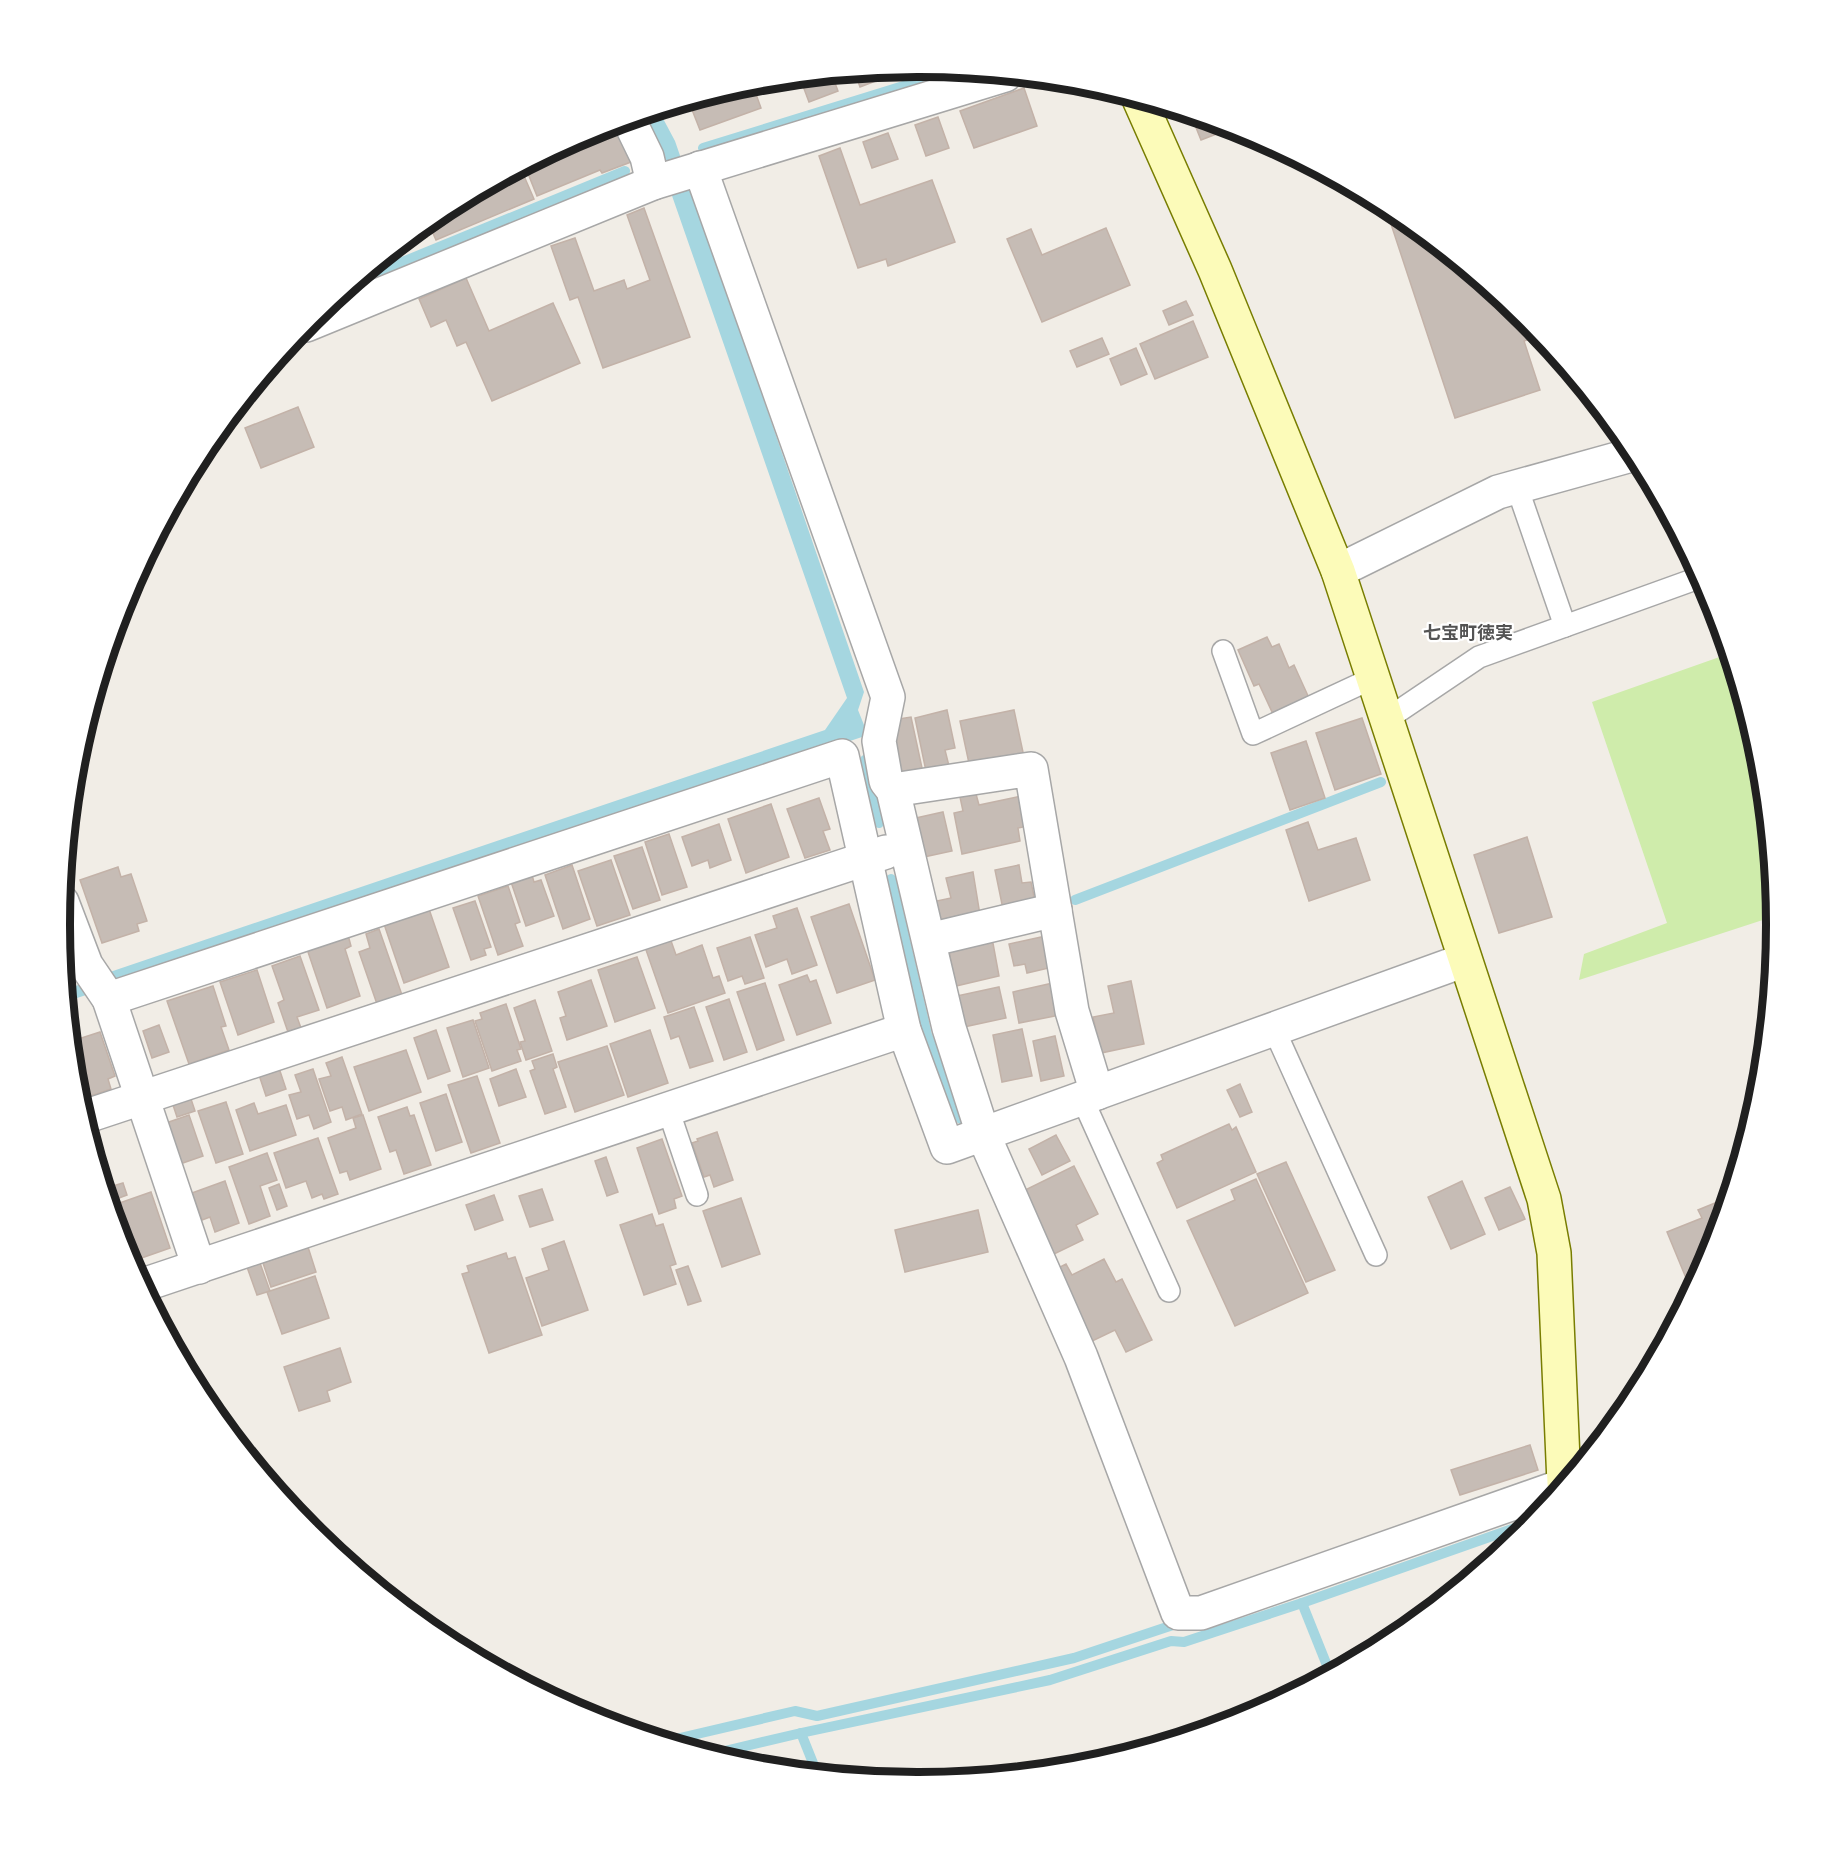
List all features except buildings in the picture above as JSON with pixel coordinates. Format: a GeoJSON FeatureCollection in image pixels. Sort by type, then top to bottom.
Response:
{"type":"FeatureCollection","features":[{"type":"Feature","properties":{"kind":"street"},"geometry":{"type":"LineString","coordinates":[[329,316],[653,183],[988,80]]}},
{"type":"Feature","properties":{"kind":"street"},"geometry":{"type":"LineString","coordinates":[[1142,107],[1215,270],[1338,571],[1544,1199],[1554,1253],[1563,1474]]}},
{"type":"Feature","properties":{"kind":"street"},"geometry":{"type":"LineString","coordinates":[[632,127],[647,157],[653,183]]}},
{"type":"Feature","properties":{"kind":"street"},"geometry":{"type":"LineString","coordinates":[[700,168],[888,697],[879,741],[886,781],[893,790],[949,1028],[983,1134],[1081,1357],[1178,1613],[1201,1613],[1548,1490]]}},
{"type":"Feature","properties":{"kind":"street"},"geometry":{"type":"LineString","coordinates":[[1338,571],[1498,492],[1625,457]]}},
{"type":"Feature","properties":{"kind":"street"},"geometry":{"type":"LineString","coordinates":[[89,973],[842,756],[879,741]]}},
{"type":"Feature","properties":{"kind":"street"},"geometry":{"type":"LineString","coordinates":[[842,756],[904,1030],[947,1148],[1465,960]]}},
{"type":"Feature","properties":{"kind":"street"},"geometry":{"type":"LineString","coordinates":[[893,790],[1031,769],[1072,1011],[1090,1096]]}},
{"type":"Feature","properties":{"kind":"street"},"geometry":{"type":"LineString","coordinates":[[92,1114],[906,845]]}},
{"type":"Feature","properties":{"kind":"street"},"geometry":{"type":"LineString","coordinates":[[928,940],[1055,910]]}},
{"type":"Feature","properties":{"kind":"street"},"geometry":{"type":"LineString","coordinates":[[70,923],[142,1097],[199,1267]]}},
{"type":"Feature","properties":{"kind":"street"},"geometry":{"type":"LineString","coordinates":[[150,1283],[904,1030]]}},
{"type":"Feature","properties":{"kind":"lane"},"geometry":{"type":"LineString","coordinates":[[1517,487],[1565,626]]}},
{"type":"Feature","properties":{"kind":"lane"},"geometry":{"type":"LineString","coordinates":[[1387,719],[1479,657],[1692,580]]}},
{"type":"Feature","properties":{"kind":"lane"},"geometry":{"type":"LineString","coordinates":[[1224,651],[1253,734],[1374,678]]}},
{"type":"Feature","properties":{"kind":"lane"},"geometry":{"type":"LineString","coordinates":[[1274,1029],[1376,1255]]}},
{"type":"Feature","properties":{"kind":"lane"},"geometry":{"type":"LineString","coordinates":[[1090,1096],[1169,1291]]}},
{"type":"Feature","properties":{"kind":"lane"},"geometry":{"type":"LineString","coordinates":[[668,1109],[697,1195]]}},
{"type":"Feature","properties":{"kind":"green space"},"geometry":{"type":"Polygon","coordinates":[[[1722,656],[1737,705],[1749,759],[1764,869],[1766,919],[1579,980],[1584,954],[1667,923],[1592,702],[1722,656]]]}},
{"type":"Feature","properties":{"kind":"water"},"geometry":{"type":"Polygon","coordinates":[[[662,117],[675,141],[864,692],[858,710],[868,735],[74,999],[73,987],[107,973],[825,730],[847,698],[670,190],[644,123],[662,117]]]}},
{"type":"Feature","properties":{"kind":"waterway"},"geometry":{"type":"LineString","coordinates":[[703,148],[931,77]]}},
{"type":"Feature","properties":{"kind":"waterway"},"geometry":{"type":"LineString","coordinates":[[377,272],[625,171]]}},
{"type":"Feature","properties":{"kind":"waterway"},"geometry":{"type":"LineString","coordinates":[[865,760],[879,823]]}},
{"type":"Feature","properties":{"kind":"waterway"},"geometry":{"type":"LineString","coordinates":[[1075,900],[1381,782]]}},
{"type":"Feature","properties":{"kind":"waterway"},"geometry":{"type":"LineString","coordinates":[[891,879],[927,1035],[961,1119]]}},
{"type":"Feature","properties":{"kind":"waterway"},"geometry":{"type":"LineString","coordinates":[[729,1750],[1050,1680],[1171,1641],[1184,1642],[1512,1529]]}},
{"type":"Feature","properties":{"kind":"waterway"},"geometry":{"type":"LineString","coordinates":[[1302,1603],[1327,1666]]}},
{"type":"Feature","properties":{"kind":"waterway"},"geometry":{"type":"LineString","coordinates":[[681,1738],[795,1711],[817,1716],[1074,1658],[1176,1624],[1182,1625]]}},
{"type":"Feature","properties":{"kind":"waterway"},"geometry":{"type":"LineString","coordinates":[[801,1733],[814,1766]]}},
{"type":"Feature","properties":{"kind":"district","name":"七宝町徳実"},"geometry":{"type":"Point","coordinates":[1468,633]}}]}
